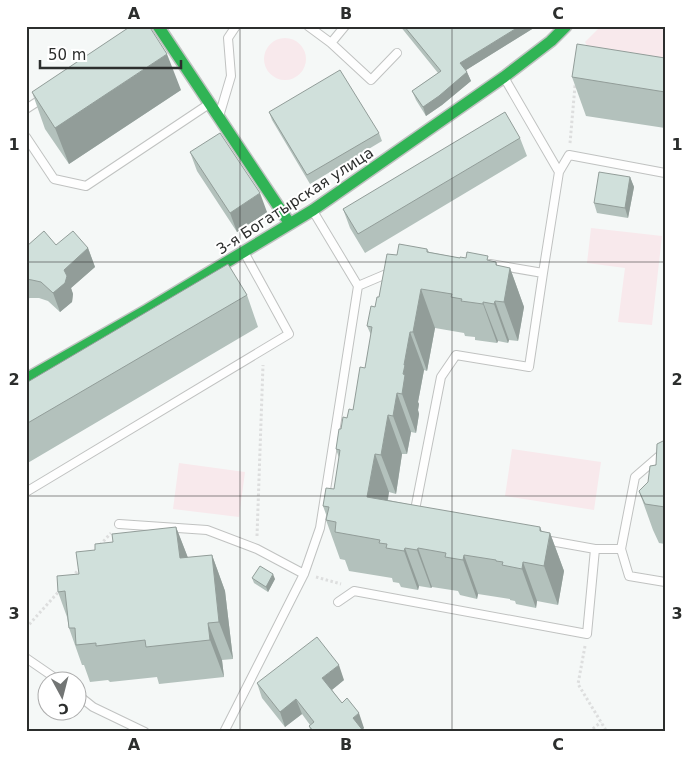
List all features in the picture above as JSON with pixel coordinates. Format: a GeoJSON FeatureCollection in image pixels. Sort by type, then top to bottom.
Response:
{"type":"FeatureCollection","features":[{"type":"Feature","properties":{"kind":"street"},"geometry":{"type":"LineString","coordinates":[[158,26],[290,224]]}},
{"type":"Feature","properties":{"kind":"street","name":"3-я Богатырская улица"},"geometry":{"type":"LineString","coordinates":[[26,380],[313,210],[504,78],[551,41],[566,26]]}},
{"type":"Feature","properties":{"kind":"lane"},"geometry":{"type":"LineString","coordinates":[[218,117],[231,76],[228,38],[236,26]]}},
{"type":"Feature","properties":{"kind":"lane"},"geometry":{"type":"LineString","coordinates":[[308,26],[331,43],[371,80],[397,53]]}},
{"type":"Feature","properties":{"kind":"lane"},"geometry":{"type":"LineString","coordinates":[[331,43],[345,26]]}},
{"type":"Feature","properties":{"kind":"lane"},"geometry":{"type":"LineString","coordinates":[[504,78],[559,172]]}},
{"type":"Feature","properties":{"kind":"lane"},"geometry":{"type":"LineString","coordinates":[[26,108],[51,92]]}},
{"type":"Feature","properties":{"kind":"lane"},"geometry":{"type":"LineString","coordinates":[[26,137],[54,179],[86,186],[210,104]]}},
{"type":"Feature","properties":{"kind":"lane"},"geometry":{"type":"LineString","coordinates":[[423,517],[414,516],[441,377],[456,355],[529,367],[559,172],[569,155],[665,173]]}},
{"type":"Feature","properties":{"kind":"lane"},"geometry":{"type":"LineString","coordinates":[[224,732],[304,574],[320,528],[358,286],[313,210]]}},
{"type":"Feature","properties":{"kind":"lane"},"geometry":{"type":"LineString","coordinates":[[26,492],[289,334],[244,252]]}},
{"type":"Feature","properties":{"kind":"lane"},"geometry":{"type":"LineString","coordinates":[[479,262],[542,273]]}},
{"type":"Feature","properties":{"kind":"lane"},"geometry":{"type":"LineString","coordinates":[[358,286],[400,269]]}},
{"type":"Feature","properties":{"kind":"lane"},"geometry":{"type":"LineString","coordinates":[[665,451],[635,476],[621,549],[629,576],[665,582]]}},
{"type":"Feature","properties":{"kind":"lane"},"geometry":{"type":"LineString","coordinates":[[119,524],[207,530],[256,549],[304,574]]}},
{"type":"Feature","properties":{"kind":"lane"},"geometry":{"type":"LineString","coordinates":[[538,538],[595,549],[621,549]]}},
{"type":"Feature","properties":{"kind":"lane"},"geometry":{"type":"LineString","coordinates":[[338,602],[354,591],[587,634],[595,549]]}},
{"type":"Feature","properties":{"kind":"lane"},"geometry":{"type":"LineString","coordinates":[[26,658],[43,670]]}},
{"type":"Feature","properties":{"kind":"lane"},"geometry":{"type":"LineString","coordinates":[[88,702],[145,732]]}},
{"type":"Feature","properties":{"kind":"path"},"geometry":{"type":"LineString","coordinates":[[569,155],[575,86],[579,80]]}},
{"type":"Feature","properties":{"kind":"path"},"geometry":{"type":"LineString","coordinates":[[256,549],[264,350]]}},
{"type":"Feature","properties":{"kind":"path"},"geometry":{"type":"LineString","coordinates":[[99,546],[119,524]]}},
{"type":"Feature","properties":{"kind":"path"},"geometry":{"type":"LineString","coordinates":[[26,628],[86,561]]}},
{"type":"Feature","properties":{"kind":"path"},"geometry":{"type":"LineString","coordinates":[[304,574],[342,584]]}},
{"type":"Feature","properties":{"kind":"path"},"geometry":{"type":"LineString","coordinates":[[587,634],[578,684],[607,732]]}},
{"type":"Feature","properties":{"kind":"path"},"geometry":{"type":"LineString","coordinates":[[589,732],[601,722]]}},
{"type":"Feature","properties":{"kind":"shaded area"},"geometry":{"type":"Polygon","coordinates":[[[601,26],[659,26],[665,30],[665,59],[625,52],[592,56],[585,42],[601,26]]]}},
{"type":"Feature","properties":{"kind":"shaded area"},"geometry":{"type":"Polygon","coordinates":[[[289,38],[297,41],[303,47],[306,59],[303,71],[297,77],[281,80],[273,77],[267,71],[264,55],[267,47],[273,41],[289,38]]]}},
{"type":"Feature","properties":{"kind":"shaded area"},"geometry":{"type":"Polygon","coordinates":[[[591,228],[662,236],[652,325],[618,322],[625,268],[587,263],[591,228]]]}},
{"type":"Feature","properties":{"kind":"shaded area"},"geometry":{"type":"Polygon","coordinates":[[[512,449],[601,462],[594,510],[505,496],[512,449]]]}},
{"type":"Feature","properties":{"kind":"shaded area"},"geometry":{"type":"Polygon","coordinates":[[[179,463],[245,472],[239,517],[173,509],[179,463]]]}},
{"type":"Feature","properties":{"kind":"building"},"geometry":{"type":"Polygon","coordinates":[[[131,26],[149,26],[167,54],[55,128],[32,92],[131,26]]]}},
{"type":"Feature","properties":{"kind":"building"},"geometry":{"type":"Polygon","coordinates":[[[404,26],[520,26],[460,63],[467,72],[423,107],[412,91],[441,71],[404,26]]]}},
{"type":"Feature","properties":{"kind":"building"},"geometry":{"type":"Polygon","coordinates":[[[577,44],[665,58],[665,92],[572,77],[577,44]]]}},
{"type":"Feature","properties":{"kind":"building"},"geometry":{"type":"Polygon","coordinates":[[[340,70],[379,133],[307,175],[269,112],[340,70]]]}},
{"type":"Feature","properties":{"kind":"building"},"geometry":{"type":"Polygon","coordinates":[[[505,112],[520,138],[358,234],[343,209],[505,112]]]}},
{"type":"Feature","properties":{"kind":"building"},"geometry":{"type":"Polygon","coordinates":[[[220,133],[260,193],[230,213],[190,152],[220,133]]]}},
{"type":"Feature","properties":{"kind":"building"},"geometry":{"type":"Polygon","coordinates":[[[599,172],[630,177],[625,208],[594,203],[599,172]]]}},
{"type":"Feature","properties":{"kind":"building"},"geometry":{"type":"Polygon","coordinates":[[[44,231],[56,245],[73,231],[88,248],[64,270],[67,276],[65,283],[53,293],[41,282],[26,279],[26,245],[44,231]]]}},
{"type":"Feature","properties":{"kind":"building"},"geometry":{"type":"Polygon","coordinates":[[[399,244],[427,249],[427,252],[460,258],[466,258],[467,252],[488,256],[487,260],[496,262],[496,265],[510,268],[504,302],[495,301],[494,304],[483,302],[483,304],[461,301],[462,299],[451,297],[452,294],[421,289],[413,332],[410,332],[404,365],[403,374],[405,375],[402,394],[397,393],[393,416],[388,415],[381,455],[375,454],[367,497],[540,527],[540,531],[550,533],[544,566],[523,562],[522,569],[502,565],[503,562],[496,560],[464,555],[463,560],[445,557],[446,553],[418,548],[417,550],[405,548],[404,551],[386,548],[387,544],[379,543],[380,540],[335,532],[336,522],[326,520],[329,507],[323,506],[326,488],[334,489],[340,450],[336,449],[339,429],[341,429],[343,417],[347,418],[349,409],[353,410],[360,367],[365,368],[372,327],[367,326],[371,306],[375,307],[377,297],[379,297],[387,254],[397,255],[399,244]]]}},
{"type":"Feature","properties":{"kind":"building"},"geometry":{"type":"Polygon","coordinates":[[[228,264],[247,295],[26,424],[26,383],[228,264]]]}},
{"type":"Feature","properties":{"kind":"building"},"geometry":{"type":"Polygon","coordinates":[[[665,440],[665,507],[645,504],[639,491],[648,482],[650,466],[656,465],[657,444],[665,440]]]}},
{"type":"Feature","properties":{"kind":"building"},"geometry":{"type":"Polygon","coordinates":[[[176,527],[180,558],[212,555],[219,622],[208,623],[210,640],[146,647],[145,640],[96,646],[96,643],[76,645],[75,628],[69,628],[65,591],[58,592],[57,576],[79,574],[76,552],[95,550],[95,544],[113,542],[112,534],[176,527]]]}},
{"type":"Feature","properties":{"kind":"building"},"geometry":{"type":"Polygon","coordinates":[[[260,566],[273,574],[266,587],[252,578],[260,566]]]}},
{"type":"Feature","properties":{"kind":"building"},"geometry":{"type":"Polygon","coordinates":[[[317,637],[339,665],[322,678],[342,703],[347,698],[359,713],[353,718],[364,732],[314,732],[309,726],[314,722],[296,699],[280,712],[257,683],[317,637]]]}},
{"type":"Feature","properties":{"kind":"traffic: fast"},"geometry":{"type":"LineString","coordinates":[[158,26],[290,224]]}},
{"type":"Feature","properties":{"kind":"traffic: fast"},"geometry":{"type":"LineString","coordinates":[[26,379],[147,310],[313,210],[504,77],[551,41],[566,26]]}}]}
